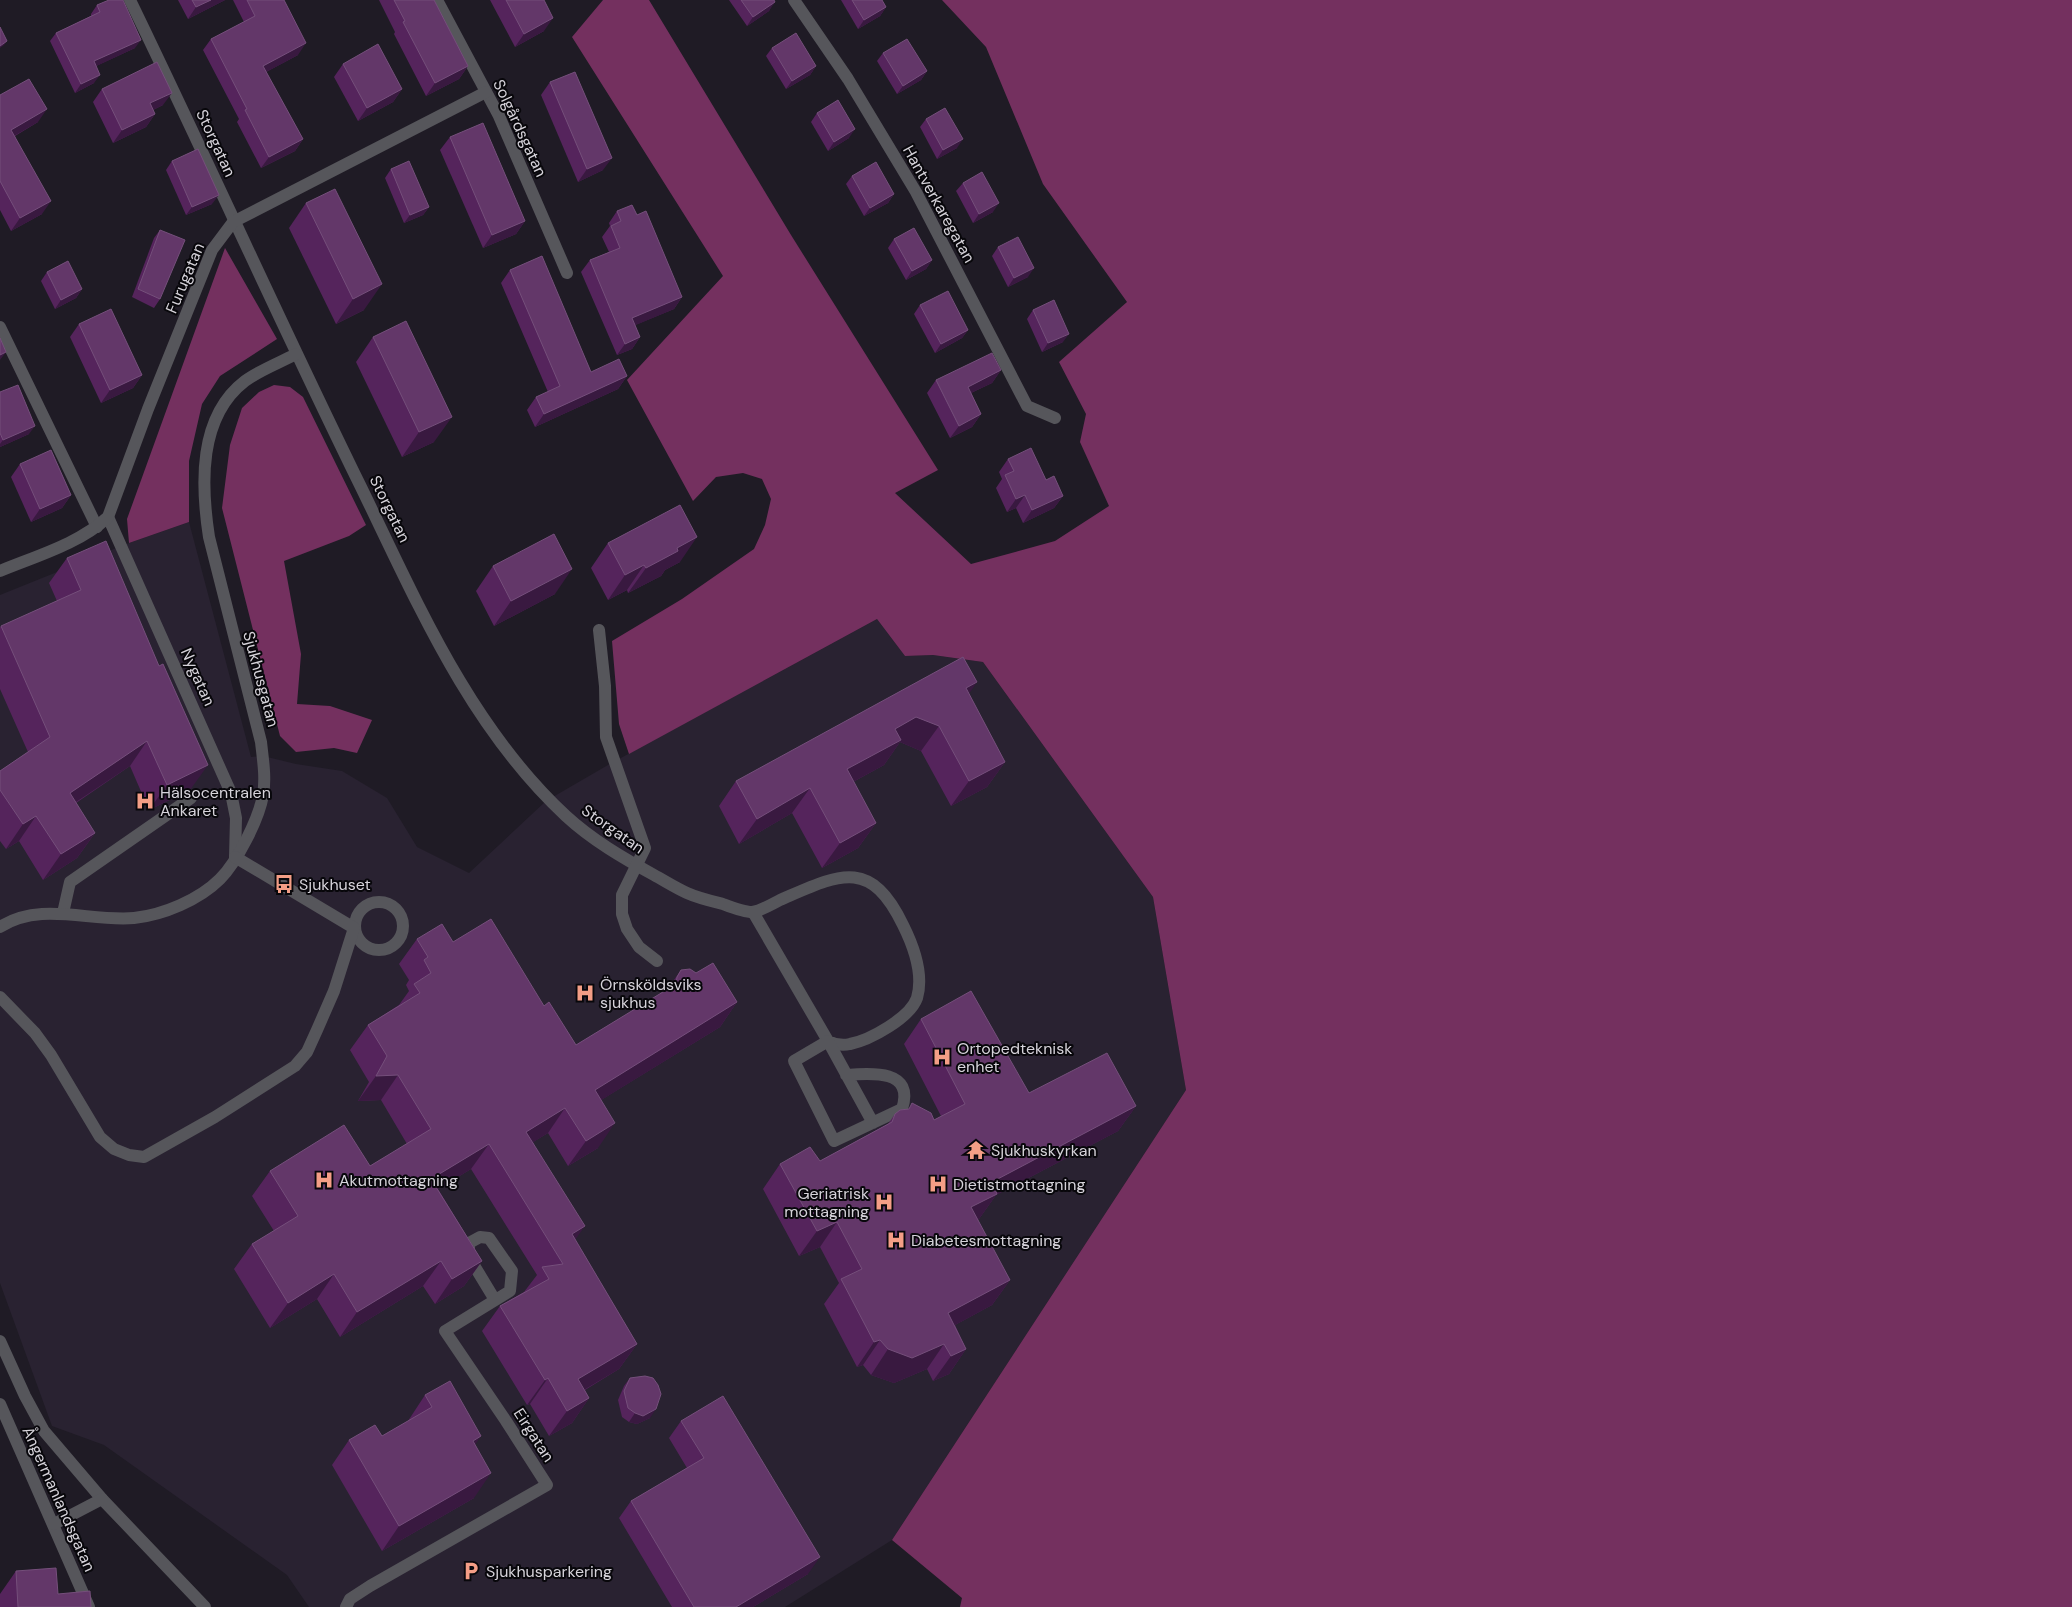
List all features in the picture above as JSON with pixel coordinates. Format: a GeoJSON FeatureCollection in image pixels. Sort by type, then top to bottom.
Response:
{"type":"FeatureCollection","features":[{"type":"Feature","properties":{"kind":"street","name":"Storgatan"},"geometry":{"type":"LineString","coordinates":[[130,0],[198,141],[233,222],[296,354],[422,613],[466,693],[524,773],[543,794],[595,840],[686,893],[754,912]]}},
{"type":"Feature","properties":{"kind":"street","name":"Solgårdsgatan"},"geometry":{"type":"LineString","coordinates":[[437,0],[499,116],[566,273]]}},
{"type":"Feature","properties":{"kind":"street","name":"Hantverkaregatan"},"geometry":{"type":"LineString","coordinates":[[794,0],[848,78],[916,192],[1027,406],[1055,418]]}},
{"type":"Feature","properties":{"kind":"street","name":"Furugatan"},"geometry":{"type":"LineString","coordinates":[[0,571],[77,539],[97,528],[108,517],[148,409],[212,250],[233,222],[486,92]]}},
{"type":"Feature","properties":{"kind":"street"},"geometry":{"type":"LineString","coordinates":[[0,327],[97,528]]}},
{"type":"Feature","properties":{"kind":"street","name":"Sjukhusgatan"},"geometry":{"type":"LineString","coordinates":[[0,927],[12,919],[39,914],[63,913],[96,917],[134,918],[167,911],[189,901],[219,880],[246,840],[260,807],[263,794],[264,767],[261,742],[209,537],[204,505],[208,447],[216,415],[235,390],[260,372],[296,354]]}},
{"type":"Feature","properties":{"kind":"street","name":"Nygatan"},"geometry":{"type":"LineString","coordinates":[[108,517],[231,793],[236,818],[235,857]]}},
{"type":"Feature","properties":{"kind":"street"},"geometry":{"type":"LineString","coordinates":[[599,630],[605,686],[606,737],[645,848],[622,895],[622,914],[627,929],[639,947],[657,961]]}},
{"type":"Feature","properties":{"kind":"street"},"geometry":{"type":"LineString","coordinates":[[63,913],[70,882],[192,798]]}},
{"type":"Feature","properties":{"kind":"street"},"geometry":{"type":"LineString","coordinates":[[0,997],[34,1033],[51,1056],[100,1137],[114,1149],[138,1158],[144,1157],[215,1117],[295,1066],[308,1052],[334,991],[354,928],[235,857]]}},
{"type":"Feature","properties":{"kind":"street"},"geometry":{"type":"LineString","coordinates":[[828,1041],[834,1044],[845,1045],[859,1041],[902,1018],[917,998],[919,974],[916,958],[894,906],[877,886],[856,876],[836,878],[754,912],[873,1123]]}},
{"type":"Feature","properties":{"kind":"street"},"geometry":{"type":"LineString","coordinates":[[828,1041],[794,1061],[834,1141],[902,1109],[905,1100],[902,1087],[898,1081],[884,1074],[846,1075]]}},
{"type":"Feature","properties":{"kind":"street","name":"Eirgatan"},"geometry":{"type":"LineString","coordinates":[[346,1607],[350,1599],[370,1586],[547,1485],[445,1331],[510,1291],[512,1272],[489,1238],[480,1238],[469,1243],[469,1257],[495,1300]]}},
{"type":"Feature","properties":{"kind":"street"},"geometry":{"type":"LineString","coordinates":[[0,1341],[25,1396],[44,1431],[102,1499],[205,1607]]}},
{"type":"Feature","properties":{"kind":"street","name":"Ångermanlandsgatan"},"geometry":{"type":"LineString","coordinates":[[0,1404],[89,1607]]}},
{"type":"Feature","properties":{"kind":"street"},"geometry":{"type":"LineString","coordinates":[[54,1524],[102,1499]]}},
{"type":"Feature","properties":{"kind":"shaded area"},"geometry":{"type":"Polygon","coordinates":[[[603,0],[649,0],[791,235],[938,470],[895,493],[971,564],[1055,541],[1109,506],[1080,442],[1086,414],[1059,362],[1127,302],[1043,184],[986,47],[942,0],[2072,0],[2072,1607],[960,1607],[962,1598],[892,1540],[1186,1090],[1153,897],[983,662],[933,655],[905,656],[877,619],[629,754],[619,724],[612,641],[682,599],[754,549],[765,525],[771,499],[762,479],[743,473],[716,477],[693,501],[627,380],[723,276],[572,37],[603,0]]]}},
{"type":"Feature","properties":{"kind":"shaded area"},"geometry":{"type":"Polygon","coordinates":[[[225,248],[277,339],[220,376],[202,404],[189,461],[189,522],[129,543],[127,519],[225,248]]]}},
{"type":"Feature","properties":{"kind":"shaded area"},"geometry":{"type":"Polygon","coordinates":[[[274,385],[290,387],[303,397],[366,525],[349,536],[284,561],[301,654],[297,704],[330,706],[372,720],[357,753],[334,748],[296,752],[280,736],[222,508],[230,445],[242,408],[259,392],[274,385]]]}},
{"type":"Feature","properties":{"kind":"shaded area","name":"Örnsköldsviks sjukhus"},"geometry":{"type":"Polygon","coordinates":[[[189,522],[251,757],[263,756],[296,764],[342,771],[387,798],[417,847],[469,873],[546,801],[608,765],[877,619],[905,656],[933,655],[983,662],[1153,897],[1186,1090],[892,1540],[785,1607],[309,1607],[287,1575],[104,1445],[52,1426],[0,1283],[0,595],[129,543],[189,522]]]}},
{"type":"Feature","properties":{"kind":"building"},"geometry":{"type":"Polygon","coordinates":[[[109,0],[123,0],[141,40],[94,61],[100,75],[81,84],[56,33],[100,12],[97,5],[109,0]]]}},
{"type":"Feature","properties":{"kind":"building"},"geometry":{"type":"Polygon","coordinates":[[[192,0],[211,0],[196,7],[192,0]]]}},
{"type":"Feature","properties":{"kind":"building"},"geometry":{"type":"Polygon","coordinates":[[[247,0],[284,0],[306,43],[263,66],[303,139],[269,157],[211,39],[255,16],[247,0]]]}},
{"type":"Feature","properties":{"kind":"building"},"geometry":{"type":"Polygon","coordinates":[[[394,0],[434,0],[468,66],[435,83],[403,22],[405,21],[394,0]]]}},
{"type":"Feature","properties":{"kind":"building"},"geometry":{"type":"Polygon","coordinates":[[[506,0],[544,0],[553,18],[524,34],[506,0]]]}},
{"type":"Feature","properties":{"kind":"building"},"geometry":{"type":"Polygon","coordinates":[[[741,0],[774,0],[775,2],[753,17],[741,0]]]}},
{"type":"Feature","properties":{"kind":"building"},"geometry":{"type":"Polygon","coordinates":[[[852,0],[882,0],[886,7],[864,20],[852,0]]]}},
{"type":"Feature","properties":{"kind":"building"},"geometry":{"type":"Polygon","coordinates":[[[0,27],[7,41],[0,46],[0,27]]]}},
{"type":"Feature","properties":{"kind":"building"},"geometry":{"type":"Polygon","coordinates":[[[796,33],[816,66],[792,81],[772,48],[796,33]]]}},
{"type":"Feature","properties":{"kind":"building"},"geometry":{"type":"Polygon","coordinates":[[[907,39],[927,71],[903,86],[883,53],[907,39]]]}},
{"type":"Feature","properties":{"kind":"building"},"geometry":{"type":"Polygon","coordinates":[[[378,44],[402,89],[367,108],[343,64],[378,44]]]}},
{"type":"Feature","properties":{"kind":"building"},"geometry":{"type":"Polygon","coordinates":[[[157,62],[172,93],[150,103],[155,114],[122,130],[102,89],[157,62]]]}},
{"type":"Feature","properties":{"kind":"building"},"geometry":{"type":"Polygon","coordinates":[[[575,72],[612,158],[587,169],[550,82],[575,72]]]}},
{"type":"Feature","properties":{"kind":"building"},"geometry":{"type":"Polygon","coordinates":[[[29,79],[47,109],[11,130],[51,201],[20,218],[0,181],[0,95],[29,79]]]}},
{"type":"Feature","properties":{"kind":"building"},"geometry":{"type":"Polygon","coordinates":[[[838,100],[855,129],[834,142],[817,113],[838,100]]]}},
{"type":"Feature","properties":{"kind":"building"},"geometry":{"type":"Polygon","coordinates":[[[945,108],[963,139],[943,150],[926,119],[945,108]]]}},
{"type":"Feature","properties":{"kind":"building"},"geometry":{"type":"Polygon","coordinates":[[[483,123],[525,221],[492,235],[450,137],[483,123]]]}},
{"type":"Feature","properties":{"kind":"building"},"geometry":{"type":"Polygon","coordinates":[[[198,149],[219,195],[192,207],[172,161],[198,149]]]}},
{"type":"Feature","properties":{"kind":"building"},"geometry":{"type":"Polygon","coordinates":[[[409,161],[429,207],[410,215],[391,169],[409,161]]]}},
{"type":"Feature","properties":{"kind":"building"},"geometry":{"type":"Polygon","coordinates":[[[876,162],[894,194],[870,208],[852,176],[876,162]]]}},
{"type":"Feature","properties":{"kind":"building"},"geometry":{"type":"Polygon","coordinates":[[[982,172],[999,203],[979,214],[963,183],[982,172]]]}},
{"type":"Feature","properties":{"kind":"building"},"geometry":{"type":"Polygon","coordinates":[[[335,189],[382,284],[353,299],[306,203],[335,189]]]}},
{"type":"Feature","properties":{"kind":"building"},"geometry":{"type":"Polygon","coordinates":[[[632,205],[637,215],[646,211],[682,297],[632,318],[640,337],[625,344],[590,260],[620,248],[611,226],[621,221],[617,211],[632,205]]]}},
{"type":"Feature","properties":{"kind":"building"},"geometry":{"type":"Polygon","coordinates":[[[914,228],[932,260],[912,271],[894,239],[914,228]]]}},
{"type":"Feature","properties":{"kind":"building"},"geometry":{"type":"Polygon","coordinates":[[[160,230],[185,240],[160,299],[138,289],[160,230]]]}},
{"type":"Feature","properties":{"kind":"building"},"geometry":{"type":"Polygon","coordinates":[[[1018,237],[1034,268],[1014,278],[998,247],[1018,237]]]}},
{"type":"Feature","properties":{"kind":"building"},"geometry":{"type":"Polygon","coordinates":[[[542,256],[591,372],[619,359],[627,376],[544,414],[536,397],[560,386],[510,270],[542,256]]]}},
{"type":"Feature","properties":{"kind":"building"},"geometry":{"type":"Polygon","coordinates":[[[68,261],[82,289],[61,300],[47,272],[68,261]]]}},
{"type":"Feature","properties":{"kind":"building"},"geometry":{"type":"Polygon","coordinates":[[[948,291],[968,330],[941,344],[920,305],[948,291]]]}},
{"type":"Feature","properties":{"kind":"building"},"geometry":{"type":"Polygon","coordinates":[[[1054,300],[1069,334],[1048,343],[1033,310],[1054,300]]]}},
{"type":"Feature","properties":{"kind":"building"},"geometry":{"type":"Polygon","coordinates":[[[111,309],[142,375],[110,390],[79,324],[111,309]]]}},
{"type":"Feature","properties":{"kind":"building"},"geometry":{"type":"Polygon","coordinates":[[[406,321],[452,417],[419,432],[373,337],[406,321]]]}},
{"type":"Feature","properties":{"kind":"building"},"geometry":{"type":"Polygon","coordinates":[[[0,338],[6,352],[0,355],[0,338]]]}},
{"type":"Feature","properties":{"kind":"building"},"geometry":{"type":"Polygon","coordinates":[[[992,353],[1001,370],[968,387],[981,414],[959,426],[936,380],[992,353]]]}},
{"type":"Feature","properties":{"kind":"building"},"geometry":{"type":"Polygon","coordinates":[[[18,385],[35,426],[3,440],[0,433],[0,392],[18,385]]]}},
{"type":"Feature","properties":{"kind":"building"},"geometry":{"type":"Polygon","coordinates":[[[1031,448],[1046,480],[1054,476],[1063,496],[1032,510],[1025,495],[1016,499],[1005,475],[1014,471],[1008,459],[1031,448]]]}},
{"type":"Feature","properties":{"kind":"building"},"geometry":{"type":"Polygon","coordinates":[[[51,450],[71,495],[40,509],[20,464],[51,450]]]}},
{"type":"Feature","properties":{"kind":"building"},"geometry":{"type":"Polygon","coordinates":[[[680,505],[697,537],[677,548],[678,551],[646,568],[644,565],[625,575],[608,543],[680,505]]]}},
{"type":"Feature","properties":{"kind":"building"},"geometry":{"type":"Polygon","coordinates":[[[554,534],[572,569],[511,601],[493,566],[554,534]]]}},
{"type":"Feature","properties":{"kind":"building"},"geometry":{"type":"Polygon","coordinates":[[[106,541],[159,666],[163,664],[208,765],[167,785],[147,741],[70,793],[95,833],[61,854],[36,816],[23,824],[0,790],[0,771],[50,737],[1,626],[81,590],[67,558],[106,541]]]}},
{"type":"Feature","properties":{"kind":"building"},"geometry":{"type":"Polygon","coordinates":[[[963,657],[977,682],[966,688],[1005,762],[969,781],[939,726],[916,717],[895,729],[901,740],[847,769],[876,823],[840,843],[810,788],[757,819],[736,781],[963,657]]]}},
{"type":"Feature","properties":{"kind":"building"},"geometry":{"type":"Polygon","coordinates":[[[491,919],[544,1006],[549,1002],[576,1045],[676,984],[681,970],[690,969],[696,973],[713,963],[737,1002],[595,1090],[615,1123],[586,1141],[565,1108],[526,1132],[585,1226],[572,1234],[637,1344],[578,1379],[589,1398],[567,1411],[548,1378],[545,1380],[500,1306],[549,1279],[542,1267],[563,1264],[489,1144],[431,1179],[482,1261],[452,1279],[441,1261],[357,1312],[334,1274],[288,1303],[252,1244],[298,1216],[270,1171],[344,1125],[370,1166],[431,1129],[398,1075],[376,1076],[387,1056],[368,1025],[420,993],[414,984],[431,973],[424,960],[428,957],[417,939],[442,924],[453,942],[491,919]]]}},
{"type":"Feature","properties":{"kind":"building"},"geometry":{"type":"Polygon","coordinates":[[[971,991],[1029,1093],[1107,1053],[1136,1106],[992,1182],[997,1194],[971,1207],[1010,1280],[948,1313],[966,1349],[951,1356],[944,1344],[912,1358],[888,1349],[880,1340],[874,1342],[841,1279],[862,1269],[837,1222],[817,1231],[780,1164],[810,1147],[820,1161],[892,1122],[895,1114],[900,1110],[909,1109],[912,1103],[931,1113],[934,1120],[965,1104],[921,1019],[971,991]]]}},
{"type":"Feature","properties":{"kind":"building"},"geometry":{"type":"Polygon","coordinates":[[[645,1376],[653,1378],[661,1394],[656,1409],[643,1416],[628,1408],[624,1391],[630,1378],[645,1376]]]}},
{"type":"Feature","properties":{"kind":"building"},"geometry":{"type":"Polygon","coordinates":[[[450,1381],[481,1436],[473,1441],[491,1473],[399,1526],[349,1440],[375,1425],[382,1436],[432,1407],[425,1395],[450,1381]]]}},
{"type":"Feature","properties":{"kind":"building"},"geometry":{"type":"Polygon","coordinates":[[[723,1396],[820,1557],[736,1607],[694,1607],[631,1501],[704,1458],[681,1421],[723,1396]]]}},
{"type":"Feature","properties":{"kind":"building"},"geometry":{"type":"Polygon","coordinates":[[[56,1568],[58,1594],[90,1591],[91,1607],[18,1607],[16,1571],[56,1568]]]}},
{"type":"Feature","properties":{"kind":"place","name":"Hälsocentralen Ankaret"},"geometry":{"type":"Point","coordinates":[145,801]}},
{"type":"Feature","properties":{"kind":"place","name":"Sjukhuset"},"geometry":{"type":"Point","coordinates":[284,884]}},
{"type":"Feature","properties":{"kind":"place","name":"Örnsköldsviks sjukhus"},"geometry":{"type":"Point","coordinates":[585,993]}},
{"type":"Feature","properties":{"kind":"place","name":"Ortopedteknisk enhet"},"geometry":{"type":"Point","coordinates":[942,1057]}},
{"type":"Feature","properties":{"kind":"place","name":"Sjukhuskyrkan"},"geometry":{"type":"Point","coordinates":[976,1150]}},
{"type":"Feature","properties":{"kind":"place","name":"Akutmottagning"},"geometry":{"type":"Point","coordinates":[324,1180]}},
{"type":"Feature","properties":{"kind":"place","name":"Dietistmottagning"},"geometry":{"type":"Point","coordinates":[938,1184]}},
{"type":"Feature","properties":{"kind":"place","name":"Geriatrisk mottagning"},"geometry":{"type":"Point","coordinates":[884,1202]}},
{"type":"Feature","properties":{"kind":"place","name":"Diabetesmottagning"},"geometry":{"type":"Point","coordinates":[896,1240]}},
{"type":"Feature","properties":{"kind":"place","name":"Sjukhusparkering"},"geometry":{"type":"Point","coordinates":[471,1571]}}]}
